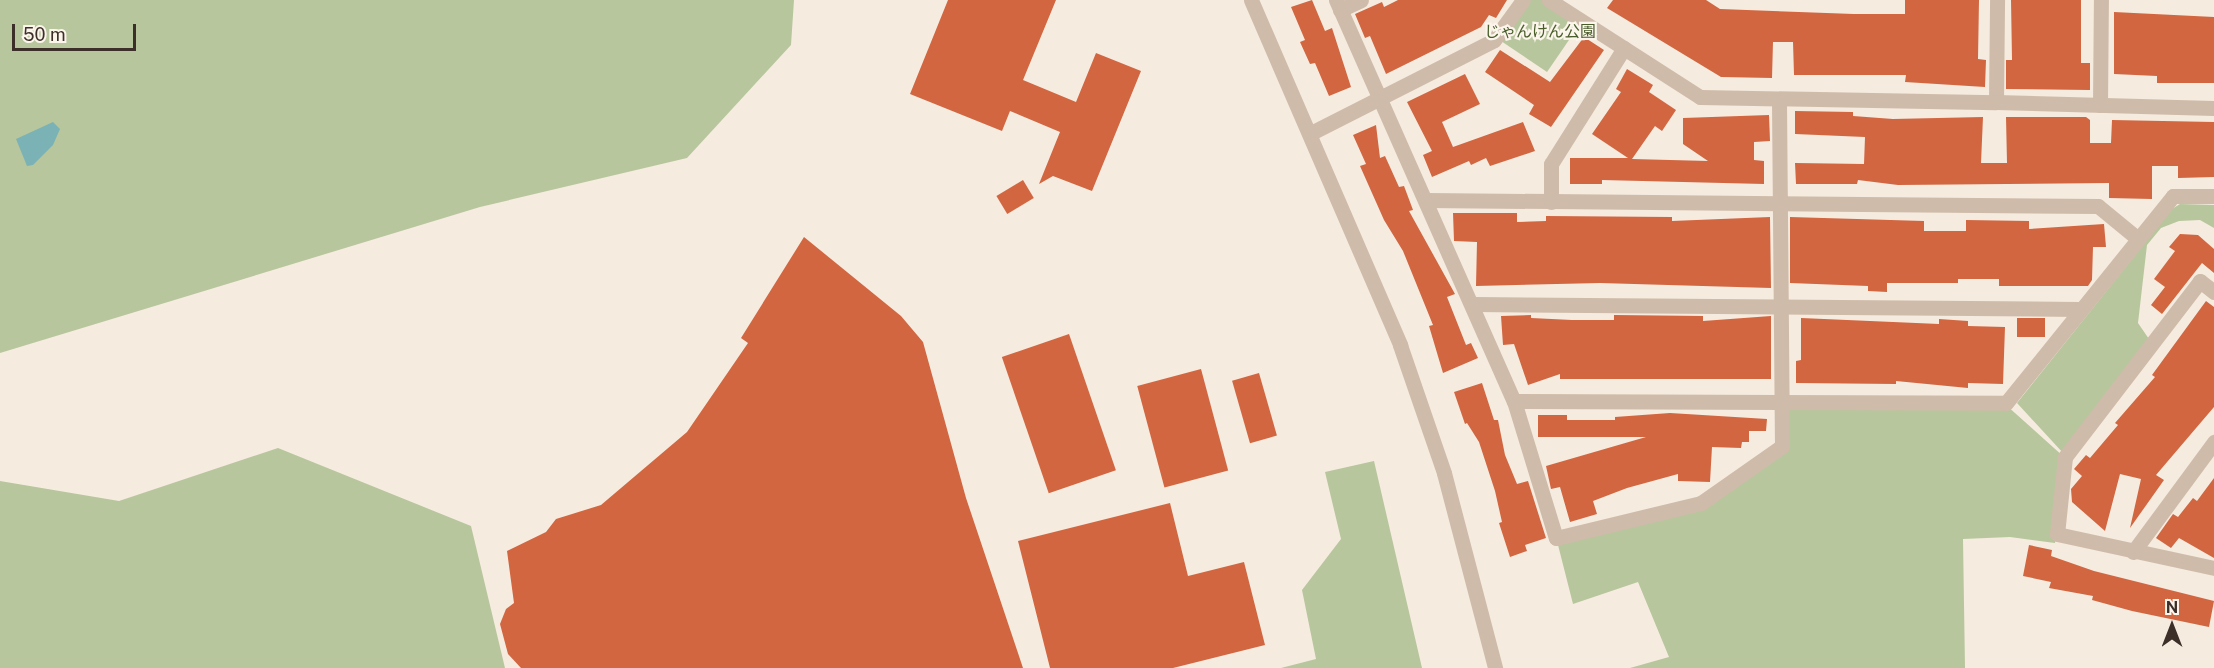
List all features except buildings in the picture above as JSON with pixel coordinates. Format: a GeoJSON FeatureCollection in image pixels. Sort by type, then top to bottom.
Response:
{"type":"FeatureCollection","features":[{"type":"Feature","properties":{"kind":"street"},"geometry":{"type":"LineString","coordinates":[[1251,0],[1311,133],[1400,345],[1441,462],[1496,668]]}},
{"type":"Feature","properties":{"kind":"street"},"geometry":{"type":"LineString","coordinates":[[1361,0],[1338,5],[1474,304],[1514,401],[1556,538],[1701,503],[1782,446],[1779,99]]}},
{"type":"Feature","properties":{"kind":"street"},"geometry":{"type":"LineString","coordinates":[[1311,133],[1494,40],[1523,0]]}},
{"type":"Feature","properties":{"kind":"street"},"geometry":{"type":"LineString","coordinates":[[1549,0],[1700,97],[2214,108]]}},
{"type":"Feature","properties":{"kind":"street"},"geometry":{"type":"LineString","coordinates":[[1996,102],[1997,0]]}},
{"type":"Feature","properties":{"kind":"street"},"geometry":{"type":"LineString","coordinates":[[2100,0],[2100,105]]}},
{"type":"Feature","properties":{"kind":"street"},"geometry":{"type":"LineString","coordinates":[[1551,202],[1551,164],[1624,48]]}},
{"type":"Feature","properties":{"kind":"street"},"geometry":{"type":"LineString","coordinates":[[1514,401],[1780,404],[2006,403],[2079,309],[2173,196],[2214,196]]}},
{"type":"Feature","properties":{"kind":"street"},"geometry":{"type":"LineString","coordinates":[[1426,200],[2098,206],[2137,238]]}},
{"type":"Feature","properties":{"kind":"street"},"geometry":{"type":"LineString","coordinates":[[2214,292],[2200,281],[2065,457],[2057,534],[2214,568]]}},
{"type":"Feature","properties":{"kind":"street"},"geometry":{"type":"LineString","coordinates":[[1474,304],[2079,309]]}},
{"type":"Feature","properties":{"kind":"street"},"geometry":{"type":"LineString","coordinates":[[2133,552],[2214,442]]}},
{"type":"Feature","properties":{"kind":"green space"},"geometry":{"type":"Polygon","coordinates":[[[0,0],[794,0],[791,45],[687,158],[480,207],[0,353],[0,0]]]}},
{"type":"Feature","properties":{"kind":"green space","name":"じゃんけん公園"},"geometry":{"type":"Polygon","coordinates":[[[1524,0],[1549,0],[1582,21],[1547,72],[1501,41],[1524,0]]]}},
{"type":"Feature","properties":{"kind":"green space"},"geometry":{"type":"Polygon","coordinates":[[[2180,204],[2214,205],[2214,228],[2200,220],[2179,221],[2161,228],[2147,245],[2138,323],[2151,342],[2064,454],[2017,403],[2172,209],[2180,204]]]}},
{"type":"Feature","properties":{"kind":"green space"},"geometry":{"type":"Polygon","coordinates":[[[1783,405],[2006,405],[2064,457],[2055,543],[2010,537],[1963,539],[1965,668],[1630,668],[1669,657],[1638,582],[1573,604],[1557,541],[1703,506],[1784,448],[1783,405]]]}},
{"type":"Feature","properties":{"kind":"green space"},"geometry":{"type":"Polygon","coordinates":[[[278,448],[471,526],[505,668],[0,668],[0,481],[119,501],[278,448]]]}},
{"type":"Feature","properties":{"kind":"green space"},"geometry":{"type":"Polygon","coordinates":[[[1374,461],[1422,668],[1281,668],[1316,659],[1302,590],[1341,539],[1325,472],[1374,461]]]}},
{"type":"Feature","properties":{"kind":"water"},"geometry":{"type":"Polygon","coordinates":[[[53,122],[60,129],[53,145],[33,165],[27,166],[16,139],[53,122]]]}}]}
